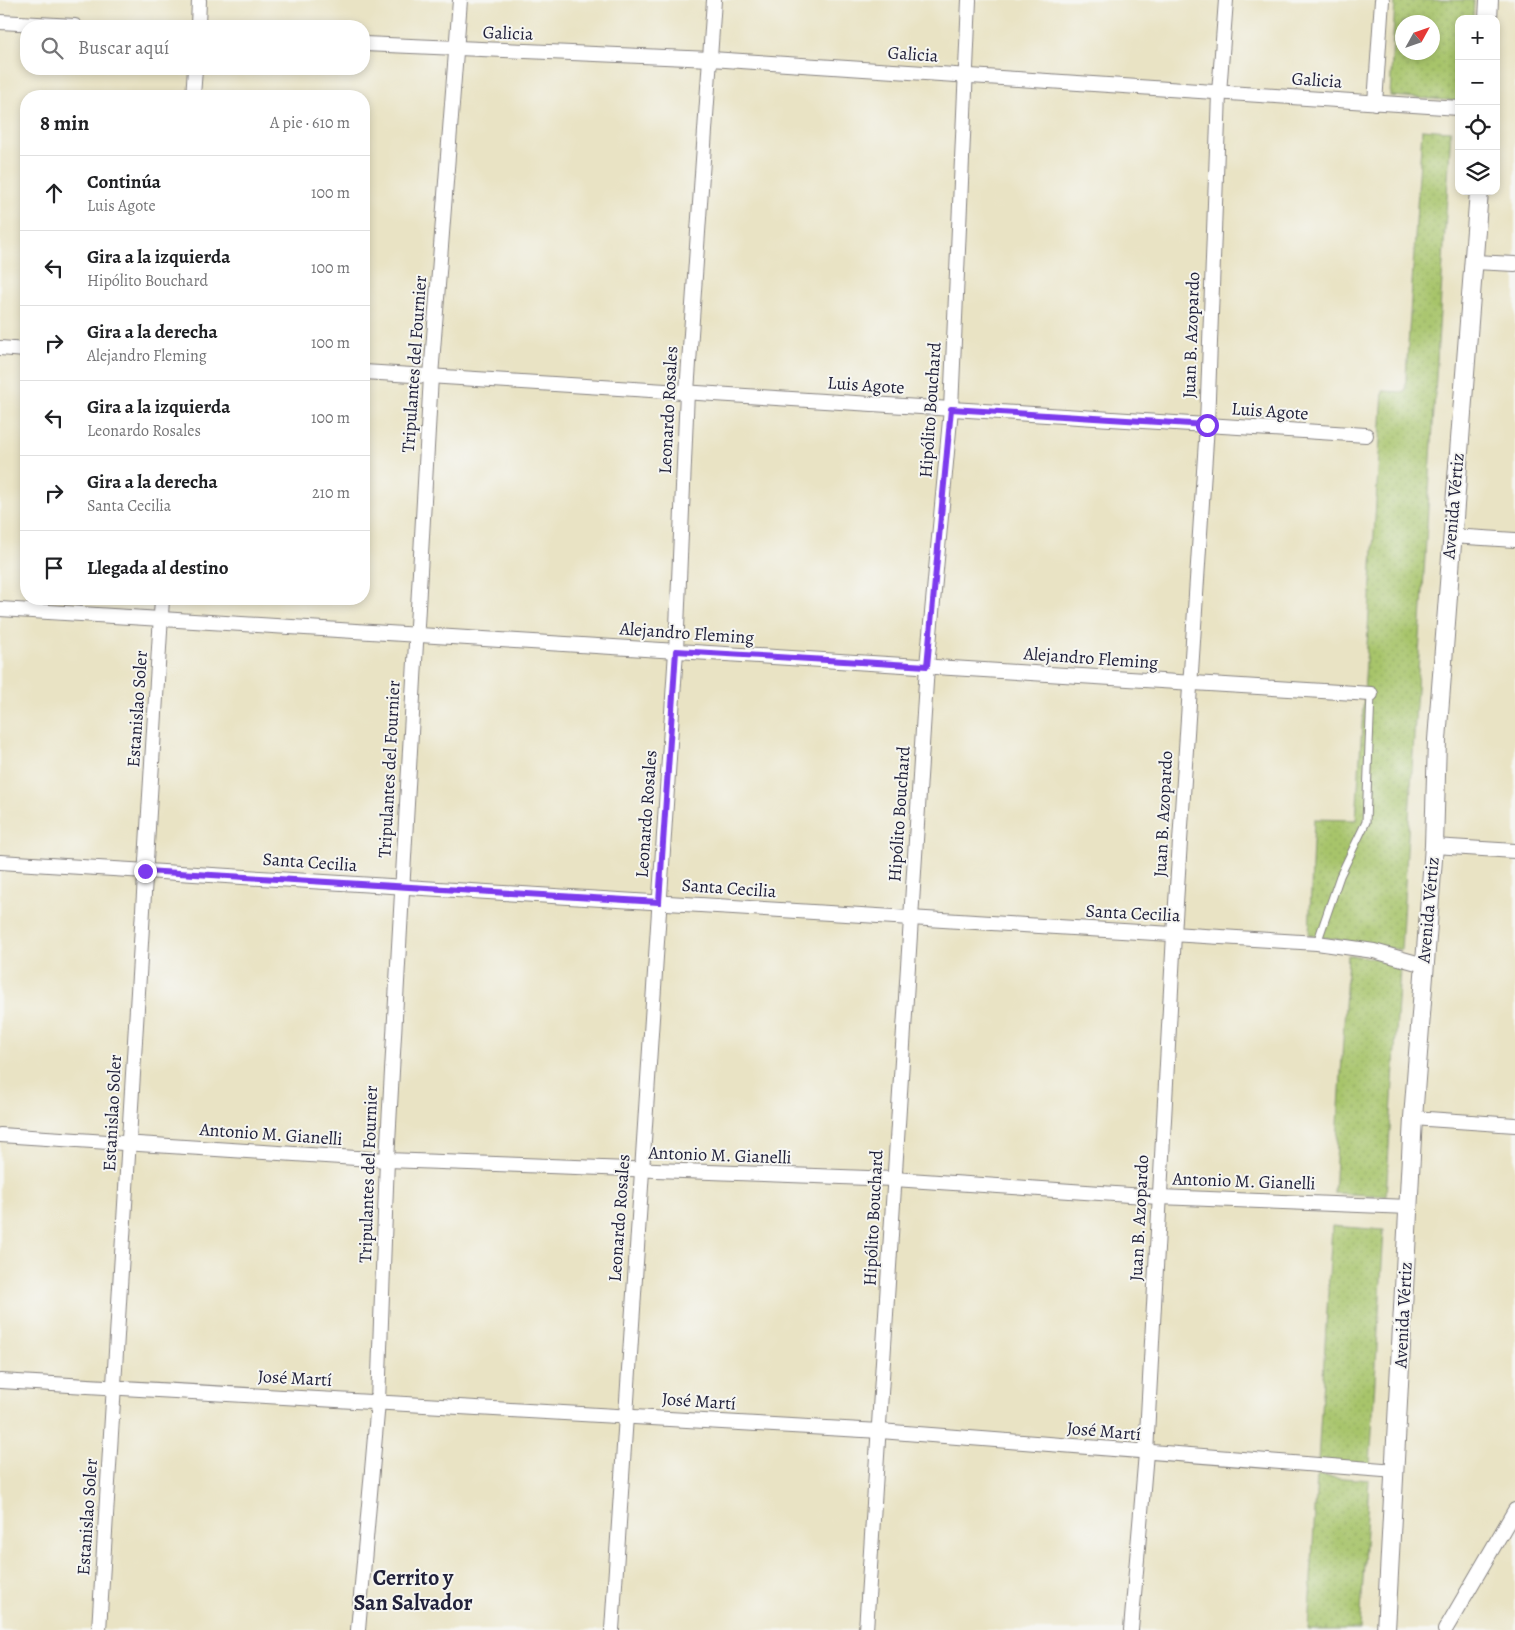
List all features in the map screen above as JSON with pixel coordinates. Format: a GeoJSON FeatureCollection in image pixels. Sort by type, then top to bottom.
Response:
{"type":"FeatureCollection","features":[{"type":"Feature","properties":{"kind":"street"},"geometry":{"type":"LineString","coordinates":[[198,20],[199,0]]}},
{"type":"Feature","properties":{"kind":"street","name":"Tripulantes del Fournier"},"geometry":{"type":"LineString","coordinates":[[358,1630],[378,1402],[386,1160],[401,886],[431,376],[460,0]]}},
{"type":"Feature","properties":{"kind":"street","name":"Leonardo Rosales"},"geometry":{"type":"LineString","coordinates":[[612,1630],[640,1171],[676,651],[687,392],[714,0]]}},
{"type":"Feature","properties":{"kind":"street","name":"Hipólito Bouchard"},"geometry":{"type":"LineString","coordinates":[[866,1630],[927,666],[951,409],[969,0]]}},
{"type":"Feature","properties":{"kind":"street","name":"Juan B. Azopardo"},"geometry":{"type":"LineString","coordinates":[[1131,1630],[1146,1453],[1174,934],[1207,425],[1219,93],[1226,0]]}},
{"type":"Feature","properties":{"kind":"street"},"geometry":{"type":"LineString","coordinates":[[1376,103],[1382,0]]}},
{"type":"Feature","properties":{"kind":"street"},"geometry":{"type":"LineString","coordinates":[[1488,15],[1489,0]]}},
{"type":"Feature","properties":{"kind":"street"},"geometry":{"type":"LineString","coordinates":[[0,22],[20,23]]}},
{"type":"Feature","properties":{"kind":"street","name":"Galicia"},"geometry":{"type":"LineString","coordinates":[[370,44],[457,50],[711,60],[1455,108]]}},
{"type":"Feature","properties":{"kind":"street"},"geometry":{"type":"LineString","coordinates":[[193,90],[195,75]]}},
{"type":"Feature","properties":{"kind":"street","name":"Avenida Vértiz"},"geometry":{"type":"LineString","coordinates":[[1386,1630],[1396,1471],[1413,1118],[1434,846],[1437,740],[1451,536],[1479,195]]}},
{"type":"Feature","properties":{"kind":"street"},"geometry":{"type":"LineString","coordinates":[[1474,262],[1515,264]]}},
{"type":"Feature","properties":{"kind":"street"},"geometry":{"type":"LineString","coordinates":[[0,348],[20,350]]}},
{"type":"Feature","properties":{"kind":"street","name":"Luis Agote"},"geometry":{"type":"LineString","coordinates":[[370,372],[1366,436]]}},
{"type":"Feature","properties":{"kind":"street"},"geometry":{"type":"LineString","coordinates":[[1451,536],[1515,540]]}},
{"type":"Feature","properties":{"kind":"street","name":"Estanislao Soler"},"geometry":{"type":"LineString","coordinates":[[99,1630],[162,605]]}},
{"type":"Feature","properties":{"kind":"street","name":"Alejandro Fleming"},"geometry":{"type":"LineString","coordinates":[[0,609],[1371,694]]}},
{"type":"Feature","properties":{"kind":"street"},"geometry":{"type":"LineString","coordinates":[[1434,846],[1515,851]]}},
{"type":"Feature","properties":{"kind":"street","name":"Santa Cecilia"},"geometry":{"type":"LineString","coordinates":[[0,862],[1317,942],[1374,951],[1424,964]]}},
{"type":"Feature","properties":{"kind":"street"},"geometry":{"type":"LineString","coordinates":[[1413,1118],[1515,1125]]}},
{"type":"Feature","properties":{"kind":"street","name":"Antonio M. Gianelli"},"geometry":{"type":"LineString","coordinates":[[0,1135],[386,1160],[894,1179],[1159,1197],[1409,1208]]}},
{"type":"Feature","properties":{"kind":"street","name":"José Martí"},"geometry":{"type":"LineString","coordinates":[[0,1381],[880,1431],[1396,1471]]}},
{"type":"Feature","properties":{"kind":"street"},"geometry":{"type":"LineString","coordinates":[[1445,1630],[1515,1510]]}},
{"type":"Feature","properties":{"kind":"lane"},"geometry":{"type":"LineString","coordinates":[[1317,942],[1340,876],[1366,822],[1371,694]]}},
{"type":"Feature","properties":{"kind":"green space"},"geometry":{"type":"Polygon","coordinates":[[[1395,0],[1474,0],[1473,15],[1455,15],[1455,101],[1390,96],[1395,0]]]}},
{"type":"Feature","properties":{"kind":"green space"},"geometry":{"type":"Polygon","coordinates":[[[1422,129],[1451,131],[1401,950],[1309,935],[1314,819],[1356,820],[1383,391],[1405,392],[1422,129]]]}},
{"type":"Feature","properties":{"kind":"green space"},"geometry":{"type":"Polygon","coordinates":[[[1348,955],[1374,958],[1400,969],[1386,1196],[1334,1193],[1348,955]]]}},
{"type":"Feature","properties":{"kind":"green space"},"geometry":{"type":"Polygon","coordinates":[[[1332,1226],[1384,1230],[1370,1465],[1318,1461],[1332,1226]]]}},
{"type":"Feature","properties":{"kind":"green space"},"geometry":{"type":"Polygon","coordinates":[[[1317,1476],[1369,1480],[1360,1630],[1308,1630],[1317,1476]]]}},
{"type":"Feature","properties":{"kind":"district","name":"Cerrito y San Salvador"},"geometry":{"type":"Point","coordinates":[413,1590]}},
{"type":"Feature","properties":{"kind":"route"},"geometry":{"type":"LineString","coordinates":[[145,871],[659,902],[676,651],[927,666],[951,409],[1207,425]]}}]}
